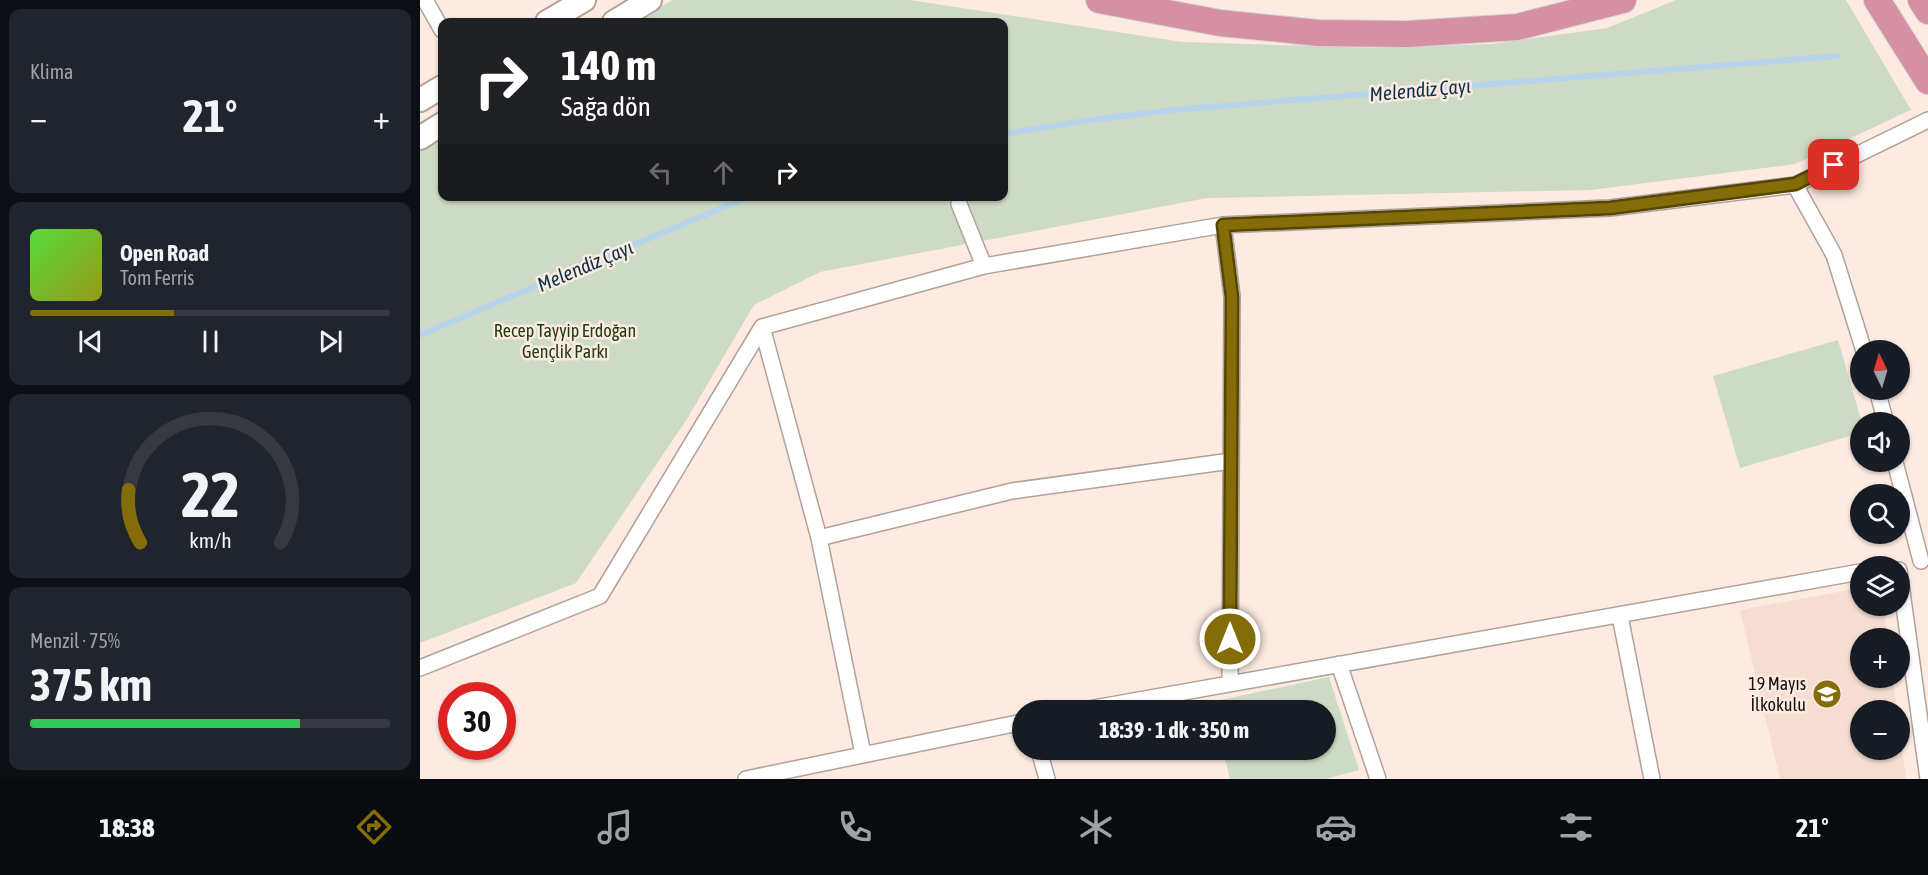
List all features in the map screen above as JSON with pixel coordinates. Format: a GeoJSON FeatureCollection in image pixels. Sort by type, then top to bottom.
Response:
{"type":"FeatureCollection","features":[{"type":"Feature","properties":{"kind":"highway"},"geometry":{"type":"LineString","coordinates":[[1099,0],[1220,23],[1318,33],[1407,34],[1517,27],[1623,0]]}},
{"type":"Feature","properties":{"kind":"highway"},"geometry":{"type":"LineString","coordinates":[[1877,0],[1928,81]]}},
{"type":"Feature","properties":{"kind":"highway"},"geometry":{"type":"LineString","coordinates":[[1921,0],[1928,11]]}},
{"type":"Feature","properties":{"kind":"main road"},"geometry":{"type":"LineString","coordinates":[[621,18],[650,0]]}},
{"type":"Feature","properties":{"kind":"main road"},"geometry":{"type":"LineString","coordinates":[[552,18],[571,3]]}},
{"type":"Feature","properties":{"kind":"main road"},"geometry":{"type":"LineString","coordinates":[[420,100],[438,89]]}},
{"type":"Feature","properties":{"kind":"main road"},"geometry":{"type":"LineString","coordinates":[[420,138],[438,127]]}},
{"type":"Feature","properties":{"kind":"street"},"geometry":{"type":"LineString","coordinates":[[425,0],[438,23]]}},
{"type":"Feature","properties":{"kind":"street"},"geometry":{"type":"LineString","coordinates":[[420,668],[600,596],[762,327],[984,266],[1223,225],[1610,208],[1795,184],[1928,120]]}},
{"type":"Feature","properties":{"kind":"street"},"geometry":{"type":"LineString","coordinates":[[1795,184],[1834,255],[1861,340]]}},
{"type":"Feature","properties":{"kind":"street"},"geometry":{"type":"LineString","coordinates":[[959,204],[984,266]]}},
{"type":"Feature","properties":{"kind":"street"},"geometry":{"type":"LineString","coordinates":[[1223,225],[1232,297],[1230,684]]}},
{"type":"Feature","properties":{"kind":"street"},"geometry":{"type":"LineString","coordinates":[[762,327],[819,538],[863,754]]}},
{"type":"Feature","properties":{"kind":"street"},"geometry":{"type":"LineString","coordinates":[[819,538],[1012,491],[1231,462]]}},
{"type":"Feature","properties":{"kind":"street"},"geometry":{"type":"LineString","coordinates":[[1899,472],[1924,561]]}},
{"type":"Feature","properties":{"kind":"street"},"geometry":{"type":"LineString","coordinates":[[1139,700],[1850,574]]}},
{"type":"Feature","properties":{"kind":"street"},"geometry":{"type":"LineString","coordinates":[[1620,616],[1652,779]]}},
{"type":"Feature","properties":{"kind":"street"},"geometry":{"type":"LineString","coordinates":[[1903,616],[1928,779]]}},
{"type":"Feature","properties":{"kind":"street"},"geometry":{"type":"LineString","coordinates":[[1339,664],[1374,778]]}},
{"type":"Feature","properties":{"kind":"street"},"geometry":{"type":"LineString","coordinates":[[746,779],[1012,724]]}},
{"type":"Feature","properties":{"kind":"street"},"geometry":{"type":"LineString","coordinates":[[1042,760],[1047,779]]}},
{"type":"Feature","properties":{"kind":"shaded area","name":"19 Mayıs İlkokulu"},"geometry":{"type":"Polygon","coordinates":[[[1850,590],[1850,616],[1884,616],[1886,628],[1850,628],[1850,688],[1894,688],[1896,700],[1850,700],[1850,760],[1904,760],[1906,779],[1780,779],[1740,610],[1850,590]]]}},
{"type":"Feature","properties":{"kind":"green space","name":"Recep Tayyip Erdoğan Gençlik Parkı"},"geometry":{"type":"Polygon","coordinates":[[[673,0],[910,0],[1182,42],[1376,48],[1492,44],[1607,28],[1676,0],[1846,0],[1911,110],[1795,164],[1591,190],[1207,198],[820,272],[754,305],[687,419],[576,583],[420,643],[420,148],[438,137],[438,201],[1008,201],[1008,18],[639,18],[673,0]]]}},
{"type":"Feature","properties":{"kind":"green space"},"geometry":{"type":"Polygon","coordinates":[[[1838,340],[1850,382],[1850,400],[1855,400],[1859,412],[1850,412],[1850,436],[1740,468],[1713,376],[1838,340]]]}},
{"type":"Feature","properties":{"kind":"green space"},"geometry":{"type":"Polygon","coordinates":[[[1329,677],[1359,770],[1326,779],[1230,779],[1225,760],[1336,760],[1336,700],[1220,700],[1329,677]]]}},
{"type":"Feature","properties":{"kind":"waterway","name":"Melendiz Çayı"},"geometry":{"type":"LineString","coordinates":[[1008,133],[1173,110],[1837,56]]}},
{"type":"Feature","properties":{"kind":"waterway","name":"Melendiz Çayı"},"geometry":{"type":"LineString","coordinates":[[420,335],[738,201]]}},
{"type":"Feature","properties":{"kind":"place","name":"19 Mayıs İlkokulu"},"geometry":{"type":"Point","coordinates":[1827,694]}},
{"type":"Feature","properties":{"kind":"route"},"geometry":{"type":"LineString","coordinates":[[1230,639],[1232,297],[1223,225],[1610,208],[1795,184],[1834,165]]}}]}
